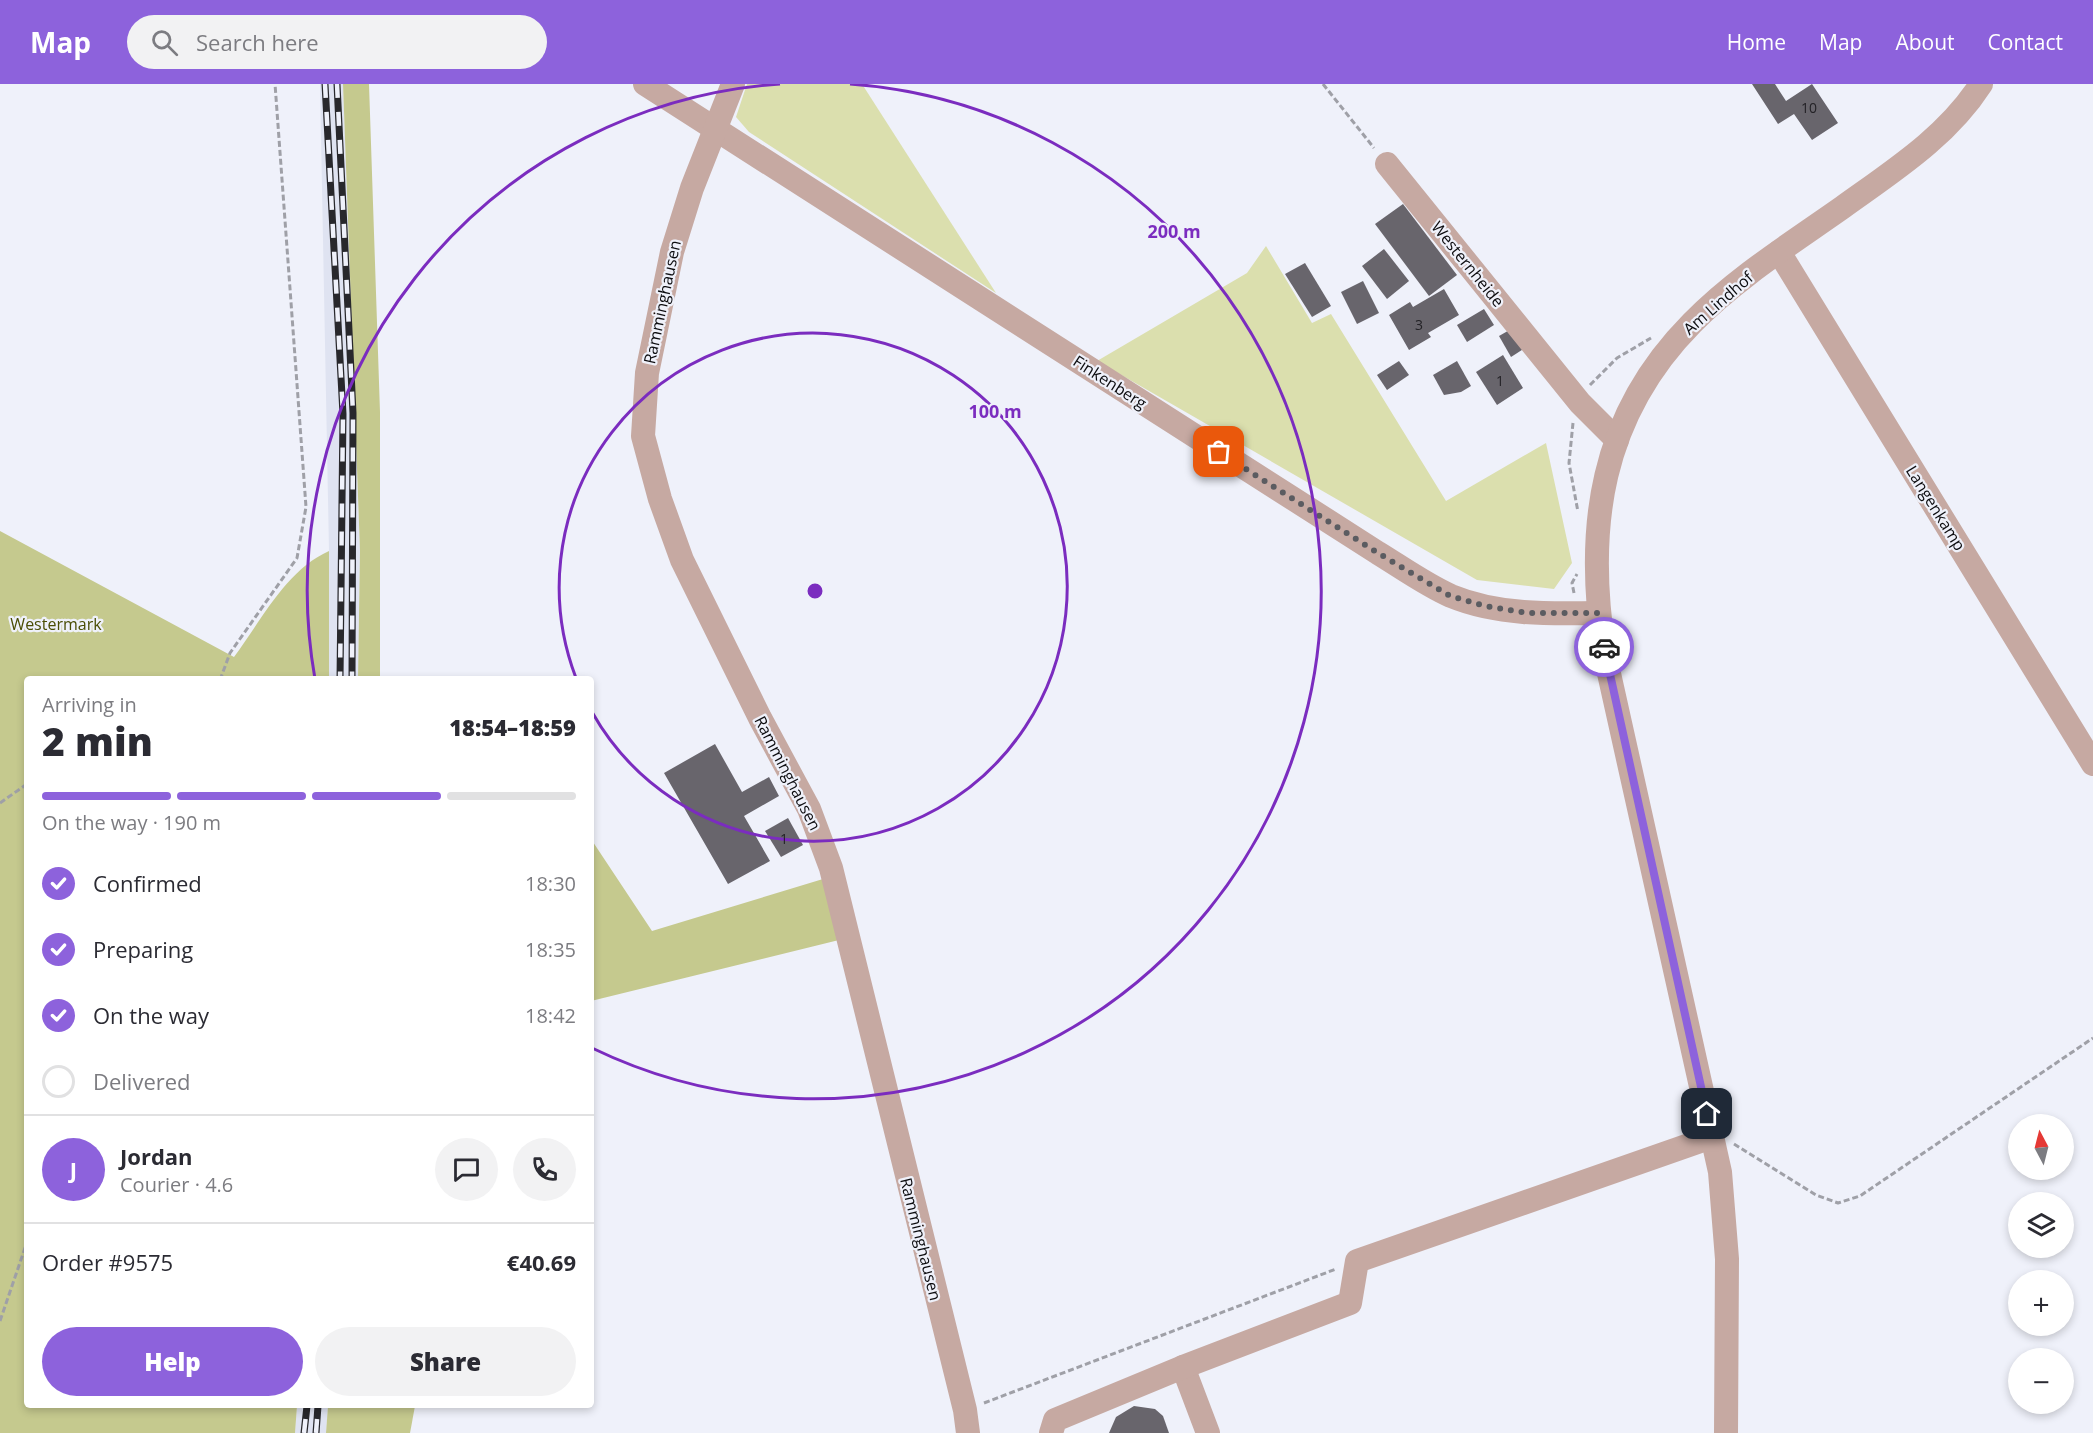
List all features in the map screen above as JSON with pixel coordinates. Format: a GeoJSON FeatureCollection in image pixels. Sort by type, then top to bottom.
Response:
{"type":"FeatureCollection","features":[{"type":"Feature","properties":{"kind":"street","name":"Finkenberg"},"geometry":{"type":"LineString","coordinates":[[645,84],[1378,553],[1450,596],[1485,606],[1527,613],[1598,613]]}},
{"type":"Feature","properties":{"kind":"street","name":"Ramminghausen"},"geometry":{"type":"LineString","coordinates":[[734,84],[715,128],[672,252],[646,373],[643,436],[660,499],[682,560],[760,718],[809,809],[831,868],[966,1421]]}},
{"type":"Feature","properties":{"kind":"street","name":"Am Lindhof"},"geometry":{"type":"LineString","coordinates":[[1726,1433],[1727,1259],[1720,1172],[1617,714],[1598,613],[1595,567],[1596,530],[1602,488],[1617,440],[1648,378],[1668,350],[1693,322],[1779,252],[1906,162],[1935,138],[1972,98],[1980,84]]}},
{"type":"Feature","properties":{"kind":"street","name":"Westernheide"},"geometry":{"type":"LineString","coordinates":[[1387,164],[1580,404],[1617,440]]}},
{"type":"Feature","properties":{"kind":"street","name":"Langenkamp"},"geometry":{"type":"LineString","coordinates":[[1779,252],[2093,764]]}},
{"type":"Feature","properties":{"kind":"street"},"geometry":{"type":"LineString","coordinates":[[1051,1433],[1055,1420],[1183,1367],[1350,1303],[1357,1261],[1712,1137]]}},
{"type":"Feature","properties":{"kind":"street"},"geometry":{"type":"LineString","coordinates":[[1183,1367],[1208,1433]]}},
{"type":"Feature","properties":{"kind":"path"},"geometry":{"type":"LineString","coordinates":[[221,676],[230,653],[297,558],[306,507],[275,84]]}},
{"type":"Feature","properties":{"kind":"path"},"geometry":{"type":"LineString","coordinates":[[1323,84],[1387,164]]}},
{"type":"Feature","properties":{"kind":"path"},"geometry":{"type":"LineString","coordinates":[[0,803],[24,786]]}},
{"type":"Feature","properties":{"kind":"path"},"geometry":{"type":"LineString","coordinates":[[1712,1137],[1730,1142],[1816,1195],[1838,1203],[1860,1196],[2093,1038]]}},
{"type":"Feature","properties":{"kind":"path"},"geometry":{"type":"LineString","coordinates":[[0,1321],[24,1251]]}},
{"type":"Feature","properties":{"kind":"path"},"geometry":{"type":"LineString","coordinates":[[966,1421],[1357,1261]]}},
{"type":"Feature","properties":{"kind":"shaded area"},"geometry":{"type":"Polygon","coordinates":[[[320,84],[343,84],[360,551],[358,676],[329,676],[329,551],[320,84]]]}},
{"type":"Feature","properties":{"kind":"shaded area"},"geometry":{"type":"Polygon","coordinates":[[[297,1408],[328,1408],[326,1433],[295,1433],[297,1408]]]}},
{"type":"Feature","properties":{"kind":"green space"},"geometry":{"type":"Polygon","coordinates":[[[343,84],[369,84],[380,412],[380,676],[358,676],[360,551],[343,84]]]}},
{"type":"Feature","properties":{"kind":"green space"},"geometry":{"type":"Polygon","coordinates":[[[747,84],[862,84],[996,293],[749,132],[736,117],[747,84]]]}},
{"type":"Feature","properties":{"kind":"green space"},"geometry":{"type":"Polygon","coordinates":[[[1266,246],[1312,323],[1331,314],[1446,501],[1546,443],[1572,563],[1554,589],[1477,580],[1097,361],[1247,273],[1266,246]]]}},
{"type":"Feature","properties":{"kind":"green space","name":"Westermark"},"geometry":{"type":"Polygon","coordinates":[[[0,531],[234,657],[287,583],[314,560],[329,551],[329,676],[24,676],[24,1408],[297,1408],[295,1433],[0,1433],[0,531]]]}},
{"type":"Feature","properties":{"kind":"green space"},"geometry":{"type":"Polygon","coordinates":[[[594,844],[652,931],[823,879],[839,940],[594,1000],[594,844]]]}},
{"type":"Feature","properties":{"kind":"green space"},"geometry":{"type":"Polygon","coordinates":[[[328,1408],[415,1408],[410,1433],[326,1433],[328,1408]]]}},
{"type":"Feature","properties":{"kind":"building"},"geometry":{"type":"Polygon","coordinates":[[[1752,84],[1775,84],[1786,101],[1812,84],[1838,123],[1812,140],[1794,114],[1778,124],[1752,84]]]}},
{"type":"Feature","properties":{"kind":"building"},"geometry":{"type":"Polygon","coordinates":[[[1403,204],[1457,275],[1429,296],[1375,224],[1403,204]]]}},
{"type":"Feature","properties":{"kind":"building"},"geometry":{"type":"Polygon","coordinates":[[[1384,249],[1409,281],[1387,299],[1362,266],[1384,249]]]}},
{"type":"Feature","properties":{"kind":"building"},"geometry":{"type":"Polygon","coordinates":[[[1305,263],[1331,306],[1312,317],[1285,274],[1305,263]]]}},
{"type":"Feature","properties":{"kind":"building"},"geometry":{"type":"Polygon","coordinates":[[[1363,281],[1379,313],[1357,324],[1341,292],[1363,281]]]}},
{"type":"Feature","properties":{"kind":"building"},"geometry":{"type":"Polygon","coordinates":[[[1444,289],[1459,315],[1428,333],[1431,337],[1409,350],[1389,315],[1410,302],[1413,307],[1444,289]]]}},
{"type":"Feature","properties":{"kind":"building"},"geometry":{"type":"Polygon","coordinates":[[[1484,309],[1494,325],[1467,342],[1457,325],[1484,309]]]}},
{"type":"Feature","properties":{"kind":"building"},"geometry":{"type":"Polygon","coordinates":[[[1513,328],[1525,348],[1511,357],[1499,336],[1513,328]]]}},
{"type":"Feature","properties":{"kind":"building"},"geometry":{"type":"Polygon","coordinates":[[[1503,355],[1523,388],[1497,405],[1476,372],[1503,355]]]}},
{"type":"Feature","properties":{"kind":"building"},"geometry":{"type":"Polygon","coordinates":[[[1399,361],[1409,375],[1387,390],[1377,375],[1399,361]]]}},
{"type":"Feature","properties":{"kind":"building"},"geometry":{"type":"Polygon","coordinates":[[[1457,361],[1471,386],[1461,392],[1444,395],[1433,375],[1457,361]]]}},
{"type":"Feature","properties":{"kind":"building"},"geometry":{"type":"Polygon","coordinates":[[[715,744],[742,792],[769,777],[779,796],[744,816],[770,861],[728,884],[664,773],[715,744]]]}},
{"type":"Feature","properties":{"kind":"building"},"geometry":{"type":"Polygon","coordinates":[[[788,818],[803,845],[781,857],[765,831],[788,818]]]}},
{"type":"Feature","properties":{"kind":"building"},"geometry":{"type":"Polygon","coordinates":[[[1134,1406],[1155,1409],[1163,1416],[1169,1433],[1109,1433],[1116,1417],[1134,1406]]]}},
{"type":"Feature","properties":{"kind":"railway"},"geometry":{"type":"LineString","coordinates":[[325,84],[343,414],[340,676]]}},
{"type":"Feature","properties":{"kind":"railway"},"geometry":{"type":"LineString","coordinates":[[337,84],[353,413],[352,676]]}},
{"type":"Feature","properties":{"kind":"railway"},"geometry":{"type":"LineString","coordinates":[[304,1433],[307,1408]]}},
{"type":"Feature","properties":{"kind":"railway"},"geometry":{"type":"LineString","coordinates":[[316,1433],[318,1408]]}},
{"type":"Feature","properties":{"kind":"way so far"},"geometry":{"type":"LineString","coordinates":[[1219,452],[1450,596],[1485,606],[1527,613],[1598,613],[1604,647]]}},
{"type":"Feature","properties":{"kind":"route"},"geometry":{"type":"LineString","coordinates":[[1604,647],[1707,1114]]}}]}
